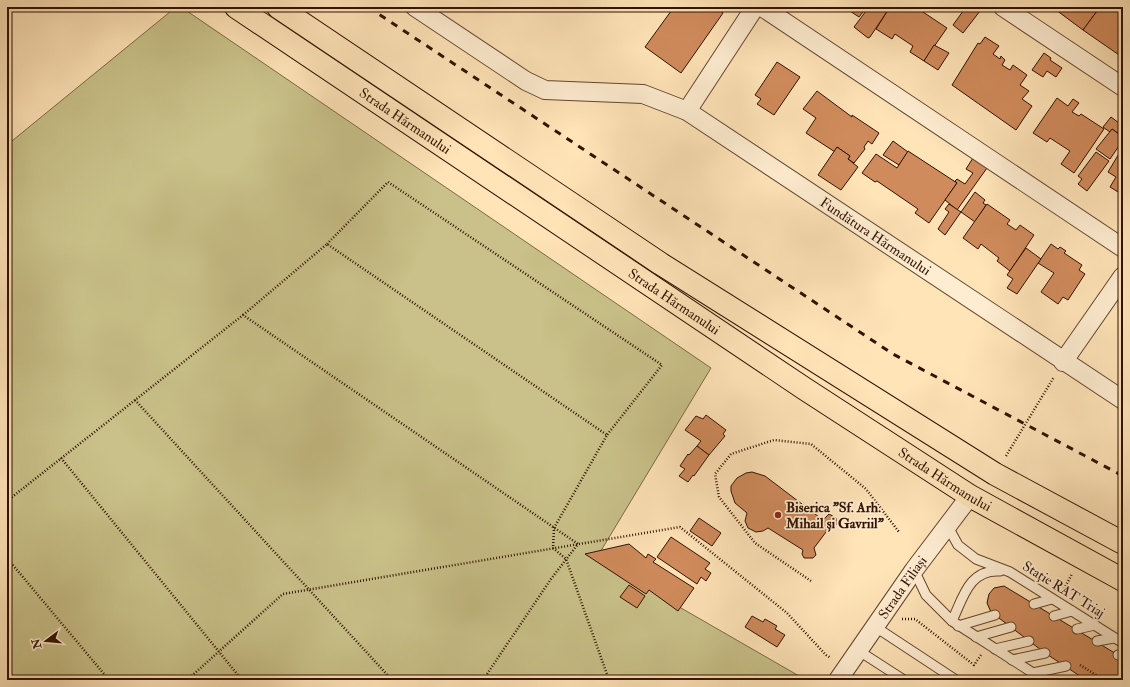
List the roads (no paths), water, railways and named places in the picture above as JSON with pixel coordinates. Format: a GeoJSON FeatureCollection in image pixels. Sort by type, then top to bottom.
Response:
{"type":"FeatureCollection","features":[{"type":"Feature","properties":{"kind":"main road","name":"Strada Hărmanului"},"geometry":{"type":"LineString","coordinates":[[236,7],[805,389],[970,496],[1123,580]]}},
{"type":"Feature","properties":{"kind":"main road","name":"Strada Hărmanului"},"geometry":{"type":"LineString","coordinates":[[278,7],[661,264],[995,474],[1123,543]]}},
{"type":"Feature","properties":{"kind":"main road"},"geometry":{"type":"LineString","coordinates":[[970,496],[1008,501],[1123,562]]}},
{"type":"Feature","properties":{"kind":"street","name":"Fundătura Hărmanului"},"geometry":{"type":"LineString","coordinates":[[415,7],[526,81],[545,90],[643,94],[688,111],[1063,362],[1123,400]]}},
{"type":"Feature","properties":{"kind":"street"},"geometry":{"type":"LineString","coordinates":[[688,111],[755,7]]}},
{"type":"Feature","properties":{"kind":"street"},"geometry":{"type":"LineString","coordinates":[[762,7],[1123,248]]}},
{"type":"Feature","properties":{"kind":"street"},"geometry":{"type":"LineString","coordinates":[[1003,7],[1123,87]]}},
{"type":"Feature","properties":{"kind":"street"},"geometry":{"type":"LineString","coordinates":[[1063,362],[1123,276]]}},
{"type":"Feature","properties":{"kind":"street","name":"Strada Filiași"},"geometry":{"type":"LineString","coordinates":[[843,674],[874,626],[947,525],[970,496]]}},
{"type":"Feature","properties":{"kind":"lane","name":"Stație RAT Triaj"},"geometry":{"type":"LineString","coordinates":[[947,525],[958,545],[976,559],[1010,572],[1123,643]]}},
{"type":"Feature","properties":{"kind":"lane"},"geometry":{"type":"LineString","coordinates":[[914,570],[926,595],[936,607],[955,623],[1044,680]]}},
{"type":"Feature","properties":{"kind":"lane","name":"Stație RAT Triaj"},"geometry":{"type":"LineString","coordinates":[[955,623],[970,582],[989,571],[1010,572]]}},
{"type":"Feature","properties":{"kind":"lane"},"geometry":{"type":"LineString","coordinates":[[1034,604],[1052,598]]}},
{"type":"Feature","properties":{"kind":"lane"},"geometry":{"type":"LineString","coordinates":[[1054,616],[1072,611]]}},
{"type":"Feature","properties":{"kind":"lane"},"geometry":{"type":"LineString","coordinates":[[955,623],[995,615]]}},
{"type":"Feature","properties":{"kind":"lane"},"geometry":{"type":"LineString","coordinates":[[1077,629],[1095,625]]}},
{"type":"Feature","properties":{"kind":"lane"},"geometry":{"type":"LineString","coordinates":[[874,626],[956,680]]}},
{"type":"Feature","properties":{"kind":"lane"},"geometry":{"type":"LineString","coordinates":[[976,637],[1011,627]]}},
{"type":"Feature","properties":{"kind":"lane"},"geometry":{"type":"LineString","coordinates":[[1097,641],[1114,638]]}},
{"type":"Feature","properties":{"kind":"lane"},"geometry":{"type":"LineString","coordinates":[[995,649],[1029,641]]}},
{"type":"Feature","properties":{"kind":"lane"},"geometry":{"type":"LineString","coordinates":[[859,651],[904,680]]}},
{"type":"Feature","properties":{"kind":"lane"},"geometry":{"type":"LineString","coordinates":[[1012,660],[1045,653]]}},
{"type":"Feature","properties":{"kind":"lane"},"geometry":{"type":"LineString","coordinates":[[1033,673],[1066,666]]}},
{"type":"Feature","properties":{"kind":"railway"},"geometry":{"type":"LineString","coordinates":[[368,7],[893,354],[1123,476]]}},
{"type":"Feature","properties":{"kind":"place","name":"Biserica \"Sf. Arh. Mihail și Gavriil\""},"geometry":{"type":"Point","coordinates":[778,515]}}]}
